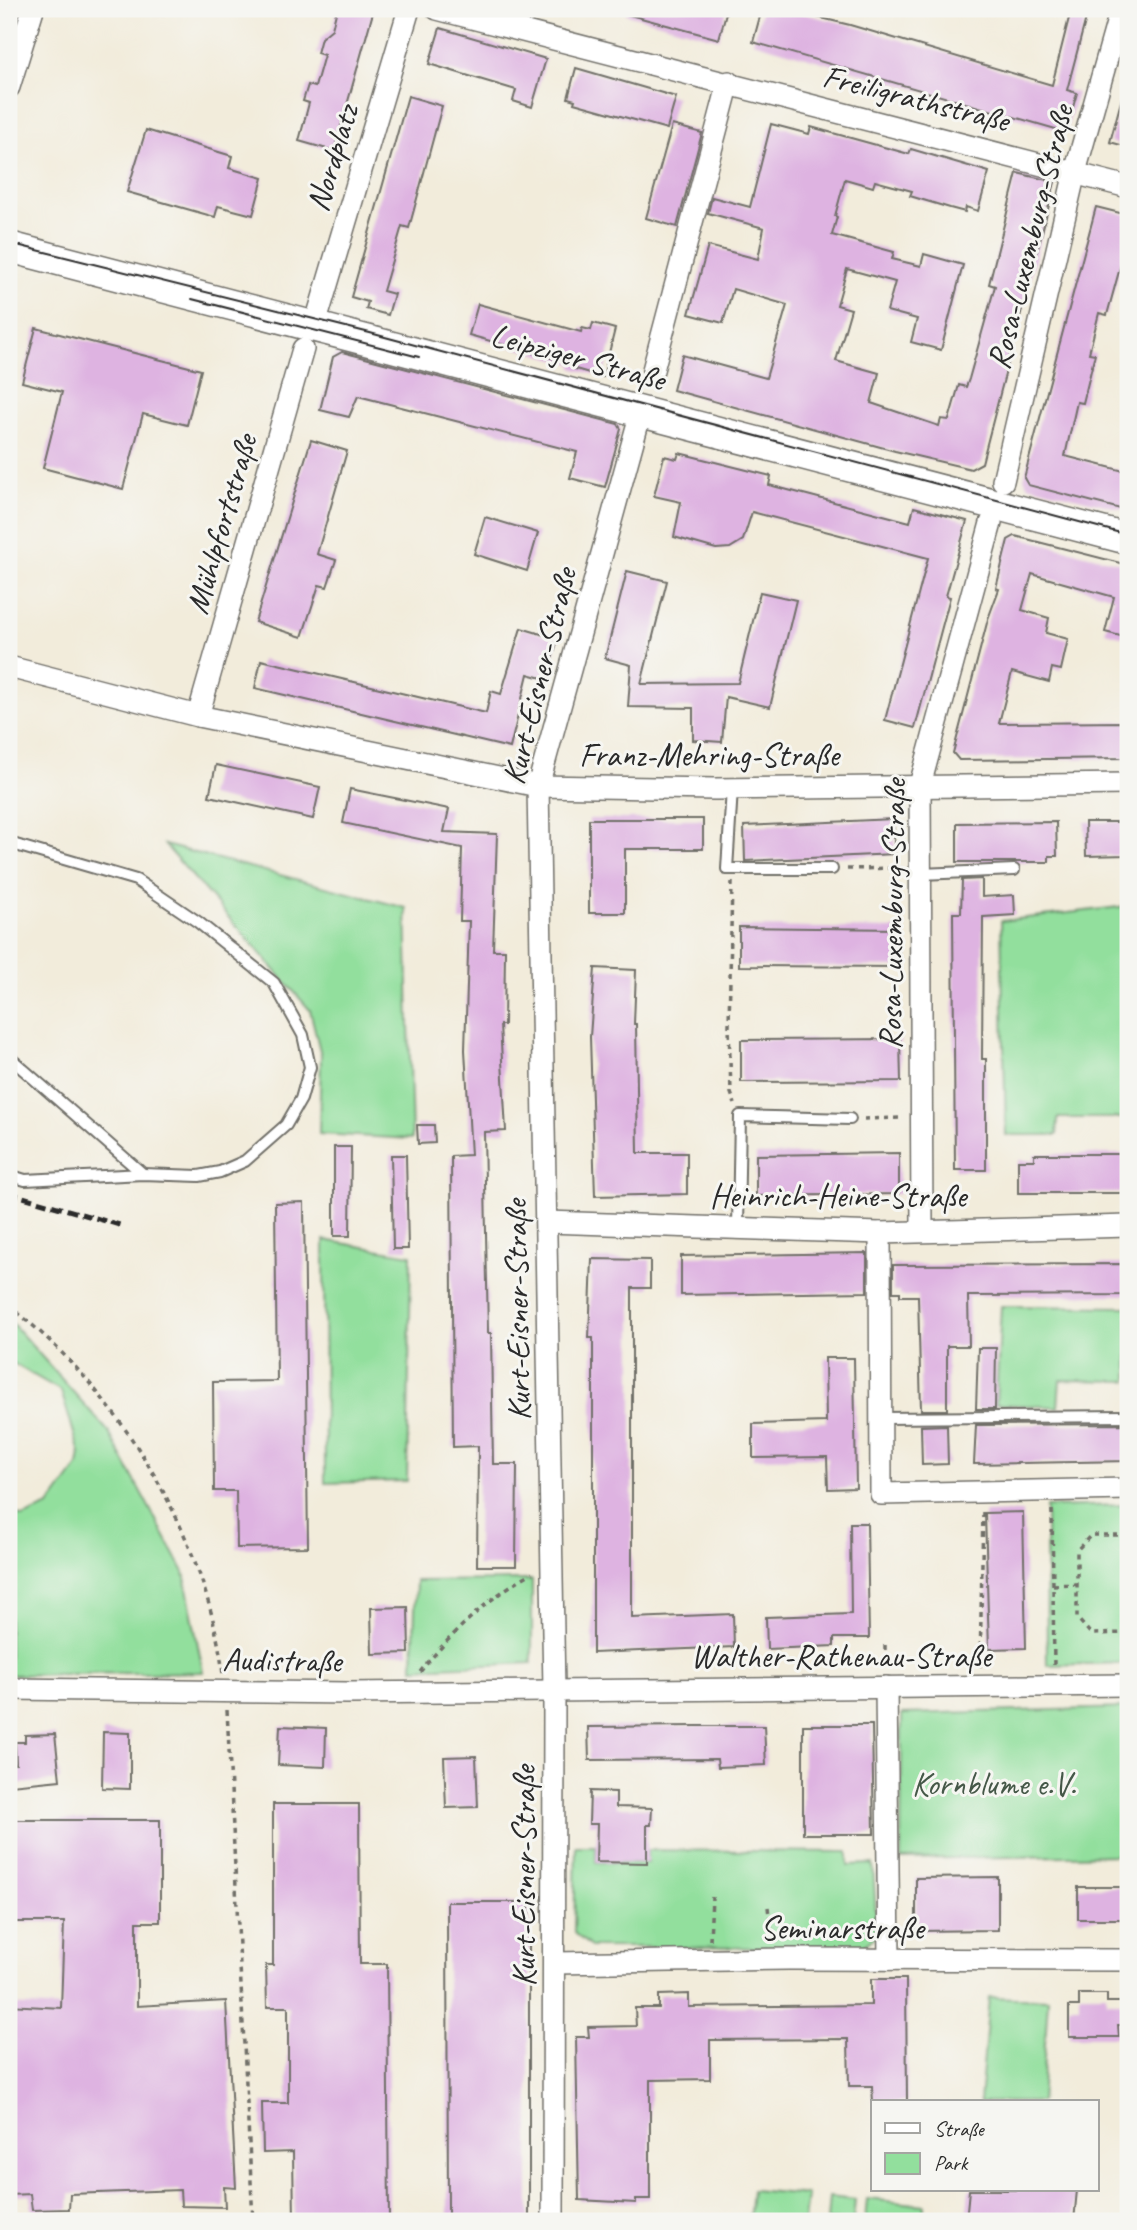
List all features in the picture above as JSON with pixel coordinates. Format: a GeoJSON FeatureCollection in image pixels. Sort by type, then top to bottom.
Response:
{"type":"FeatureCollection","features":[{"type":"Feature","properties":{"kind":"street"},"geometry":{"type":"LineString","coordinates":[[9,87],[33,9]]}},
{"type":"Feature","properties":{"kind":"street","name":"Nordplatz"},"geometry":{"type":"LineString","coordinates":[[309,337],[409,9]]}},
{"type":"Feature","properties":{"kind":"street","name":"Freiligrathstraße"},"geometry":{"type":"LineString","coordinates":[[437,9],[729,82],[1128,187]]}},
{"type":"Feature","properties":{"kind":"street","name":"Rosa-Luxemburg-Straße"},"geometry":{"type":"LineString","coordinates":[[1003,481],[1075,172],[1122,9]]}},
{"type":"Feature","properties":{"kind":"street"},"geometry":{"type":"LineString","coordinates":[[653,370],[729,82]]}},
{"type":"Feature","properties":{"kind":"street","name":"Leipziger Straße"},"geometry":{"type":"LineString","coordinates":[[9,247],[309,337],[641,412],[1128,539]]}},
{"type":"Feature","properties":{"kind":"street","name":"Mühlpfortstraße"},"geometry":{"type":"LineString","coordinates":[[198,716],[309,337]]}},
{"type":"Feature","properties":{"kind":"street","name":"Kurt-Eisner-Straße"},"geometry":{"type":"LineString","coordinates":[[554,2221],[556,1963],[553,1562],[538,786],[641,412]]}},
{"type":"Feature","properties":{"kind":"street","name":"Rosa-Luxemburg-Straße"},"geometry":{"type":"LineString","coordinates":[[922,1230],[920,785],[991,523]]}},
{"type":"Feature","properties":{"kind":"street","name":"Franz-Mehring-Straße"},"geometry":{"type":"LineString","coordinates":[[9,667],[198,716],[538,786],[732,789],[1128,783]]}},
{"type":"Feature","properties":{"kind":"street","name":"Heinrich-Heine-Straße"},"geometry":{"type":"LineString","coordinates":[[547,1223],[880,1233],[1128,1226]]}},
{"type":"Feature","properties":{"kind":"street"},"geometry":{"type":"LineString","coordinates":[[880,1233],[881,1494],[1128,1489]]}},
{"type":"Feature","properties":{"kind":"street","name":"Walther-Rathenau-Straße"},"geometry":{"type":"LineString","coordinates":[[554,1690],[1128,1685]]}},
{"type":"Feature","properties":{"kind":"street"},"geometry":{"type":"LineString","coordinates":[[886,1688],[889,1959]]}},
{"type":"Feature","properties":{"kind":"street","name":"Audistraße"},"geometry":{"type":"LineString","coordinates":[[9,1689],[403,1692],[554,1690]]}},
{"type":"Feature","properties":{"kind":"street","name":"Seminarstraße"},"geometry":{"type":"LineString","coordinates":[[556,1963],[789,1959],[1128,1960]]}},
{"type":"Feature","properties":{"kind":"lane"},"geometry":{"type":"LineString","coordinates":[[732,789],[727,869],[832,869]]}},
{"type":"Feature","properties":{"kind":"lane"},"geometry":{"type":"LineString","coordinates":[[9,843],[136,880],[198,922],[274,983],[303,1035],[310,1067],[301,1099],[286,1125],[245,1161],[220,1172],[199,1176],[143,1174],[25,1180],[9,1175]]}},
{"type":"Feature","properties":{"kind":"lane"},"geometry":{"type":"LineString","coordinates":[[921,871],[1014,870]]}},
{"type":"Feature","properties":{"kind":"lane"},"geometry":{"type":"LineString","coordinates":[[9,1057],[143,1174]]}},
{"type":"Feature","properties":{"kind":"lane"},"geometry":{"type":"LineString","coordinates":[[738,1227],[740,1116],[850,1119]]}},
{"type":"Feature","properties":{"kind":"lane"},"geometry":{"type":"LineString","coordinates":[[881,1418],[1128,1416]]}},
{"type":"Feature","properties":{"kind":"path"},"geometry":{"type":"LineString","coordinates":[[727,869],[732,880],[731,1093],[740,1116]]}},
{"type":"Feature","properties":{"kind":"path"},"geometry":{"type":"LineString","coordinates":[[832,869],[921,871]]}},
{"type":"Feature","properties":{"kind":"path"},"geometry":{"type":"LineString","coordinates":[[850,1119],[922,1118]]}},
{"type":"Feature","properties":{"kind":"path"},"geometry":{"type":"LineString","coordinates":[[9,1306],[81,1371],[112,1410],[141,1455],[184,1537],[206,1595],[225,1690],[253,2221]]}},
{"type":"Feature","properties":{"kind":"path"},"geometry":{"type":"LineString","coordinates":[[1052,1491],[1054,1686]]}},
{"type":"Feature","properties":{"kind":"path"},"geometry":{"type":"LineString","coordinates":[[980,1687],[983,1493]]}},
{"type":"Feature","properties":{"kind":"path"},"geometry":{"type":"LineString","coordinates":[[1128,1535],[1091,1535],[1077,1550],[1077,1618],[1091,1634],[1128,1633]]}},
{"type":"Feature","properties":{"kind":"path"},"geometry":{"type":"LineString","coordinates":[[403,1692],[435,1653],[512,1584],[553,1562]]}},
{"type":"Feature","properties":{"kind":"path"},"geometry":{"type":"LineString","coordinates":[[1053,1585],[1077,1584]]}},
{"type":"Feature","properties":{"kind":"path"},"geometry":{"type":"LineString","coordinates":[[711,1908],[712,1897]]}},
{"type":"Feature","properties":{"kind":"path"},"geometry":{"type":"LineString","coordinates":[[768,1907],[772,1945],[789,1959]]}},
{"type":"Feature","properties":{"kind":"green space"},"geometry":{"type":"Polygon","coordinates":[[[165,845],[406,908],[412,1139],[319,1134],[321,1055],[310,1010],[165,845]]]}},
{"type":"Feature","properties":{"kind":"green space"},"geometry":{"type":"Polygon","coordinates":[[[1128,906],[1128,1118],[1058,1118],[1057,1135],[1006,1135],[1001,921],[1128,906]]]}},
{"type":"Feature","properties":{"kind":"green space"},"geometry":{"type":"Polygon","coordinates":[[[324,1240],[411,1255],[407,1481],[325,1483],[324,1240]]]}},
{"type":"Feature","properties":{"kind":"green space"},"geometry":{"type":"Polygon","coordinates":[[[1001,1306],[1128,1307],[1128,1381],[1060,1380],[1058,1407],[996,1404],[1001,1306]]]}},
{"type":"Feature","properties":{"kind":"green space"},"geometry":{"type":"Polygon","coordinates":[[[9,1320],[108,1431],[184,1572],[203,1672],[9,1675],[9,1512],[23,1517],[49,1506],[78,1466],[80,1453],[61,1391],[9,1361],[9,1320]]]}},
{"type":"Feature","properties":{"kind":"green space"},"geometry":{"type":"Polygon","coordinates":[[[1128,1505],[1128,1663],[1047,1665],[1046,1507],[1128,1505]]]}},
{"type":"Feature","properties":{"kind":"green space"},"geometry":{"type":"Polygon","coordinates":[[[532,1580],[532,1663],[413,1668],[416,1581],[532,1580]]]}},
{"type":"Feature","properties":{"kind":"green space","name":"Kornblume e.V."},"geometry":{"type":"Polygon","coordinates":[[[1128,1708],[1128,1786],[1124,1786],[1121,1855],[901,1859],[902,1714],[1128,1708]]]}},
{"type":"Feature","properties":{"kind":"green space"},"geometry":{"type":"Polygon","coordinates":[[[576,1846],[596,1846],[596,1862],[647,1863],[647,1850],[848,1852],[848,1865],[873,1864],[877,1935],[861,1948],[591,1947],[574,1933],[576,1846]]]}},
{"type":"Feature","properties":{"kind":"green space"},"geometry":{"type":"Polygon","coordinates":[[[989,1997],[1048,1999],[1041,2100],[980,2100],[989,1997]]]}},
{"type":"Feature","properties":{"kind":"green space"},"geometry":{"type":"Polygon","coordinates":[[[752,2190],[807,2195],[804,2221],[749,2221],[752,2190]]]}},
{"type":"Feature","properties":{"kind":"green space"},"geometry":{"type":"Polygon","coordinates":[[[829,2197],[855,2200],[853,2221],[827,2221],[829,2197]]]}},
{"type":"Feature","properties":{"kind":"green space"},"geometry":{"type":"Polygon","coordinates":[[[867,2199],[924,2205],[923,2221],[865,2221],[867,2199]]]}},
{"type":"Feature","properties":{"kind":"building"},"geometry":{"type":"Polygon","coordinates":[[[337,9],[374,9],[334,151],[299,141],[309,103],[303,101],[308,85],[315,87],[324,55],[317,53],[321,38],[332,29],[337,9]]]}},
{"type":"Feature","properties":{"kind":"building"},"geometry":{"type":"Polygon","coordinates":[[[627,9],[727,9],[719,39],[626,14],[627,9]]]}},
{"type":"Feature","properties":{"kind":"building"},"geometry":{"type":"Polygon","coordinates":[[[762,9],[784,9],[850,25],[1052,85],[1070,14],[1086,18],[1067,90],[1077,93],[1066,132],[753,42],[762,9]]]}},
{"type":"Feature","properties":{"kind":"building"},"geometry":{"type":"Polygon","coordinates":[[[440,28],[546,59],[532,107],[513,101],[516,90],[429,64],[440,28]]]}},
{"type":"Feature","properties":{"kind":"building"},"geometry":{"type":"Polygon","coordinates":[[[576,68],[676,97],[667,129],[574,103],[575,100],[568,98],[576,68]]]}},
{"type":"Feature","properties":{"kind":"building"},"geometry":{"type":"Polygon","coordinates":[[[1123,94],[1128,94],[1128,147],[1110,142],[1123,94]]]}},
{"type":"Feature","properties":{"kind":"building"},"geometry":{"type":"Polygon","coordinates":[[[408,96],[442,106],[409,228],[402,226],[383,291],[394,294],[388,315],[366,309],[368,302],[351,297],[408,96]]]}},
{"type":"Feature","properties":{"kind":"building"},"geometry":{"type":"Polygon","coordinates":[[[771,124],[809,134],[811,127],[909,154],[911,149],[989,172],[978,211],[966,207],[965,212],[950,208],[910,196],[912,191],[875,181],[873,187],[845,179],[835,216],[837,217],[832,235],[894,252],[892,259],[921,266],[924,254],[963,265],[941,350],[911,342],[917,319],[887,311],[895,282],[847,269],[837,305],[851,309],[836,361],[879,373],[871,403],[939,426],[941,419],[949,420],[959,385],[966,387],[969,379],[995,286],[989,284],[1017,173],[1055,182],[982,463],[971,469],[673,390],[682,355],[766,378],[787,305],[733,289],[723,323],[689,314],[708,246],[758,259],[764,228],[708,213],[712,197],[750,207],[771,124]]]}},
{"type":"Feature","properties":{"kind":"building"},"geometry":{"type":"Polygon","coordinates":[[[672,125],[702,133],[677,227],[646,218],[672,125]]]}},
{"type":"Feature","properties":{"kind":"building"},"geometry":{"type":"Polygon","coordinates":[[[146,130],[232,156],[229,168],[263,178],[253,215],[218,206],[215,217],[127,192],[146,130]]]}},
{"type":"Feature","properties":{"kind":"building"},"geometry":{"type":"Polygon","coordinates":[[[1096,207],[1128,215],[1128,254],[1124,253],[1107,315],[1099,313],[1089,353],[1095,354],[1083,403],[1077,402],[1065,456],[1128,472],[1128,511],[1028,485],[1024,478],[1096,207]]]}},
{"type":"Feature","properties":{"kind":"building"},"geometry":{"type":"Polygon","coordinates":[[[478,304],[581,332],[582,328],[591,330],[593,323],[615,329],[603,377],[572,368],[573,364],[469,335],[478,304]]]}},
{"type":"Feature","properties":{"kind":"building"},"geometry":{"type":"Polygon","coordinates":[[[36,328],[201,370],[187,425],[143,414],[123,489],[43,468],[62,392],[22,382],[36,328]]]}},
{"type":"Feature","properties":{"kind":"building"},"geometry":{"type":"Polygon","coordinates":[[[342,352],[618,424],[621,429],[605,487],[570,478],[577,452],[358,396],[349,417],[320,410],[333,357],[342,352]]]}},
{"type":"Feature","properties":{"kind":"building"},"geometry":{"type":"Polygon","coordinates":[[[311,440],[347,451],[317,554],[336,560],[327,587],[319,585],[302,637],[255,622],[311,440]]]}},
{"type":"Feature","properties":{"kind":"building"},"geometry":{"type":"Polygon","coordinates":[[[679,453],[771,476],[769,485],[910,522],[914,507],[967,521],[915,728],[885,720],[928,558],[752,512],[743,540],[730,548],[716,549],[674,537],[681,502],[654,496],[664,456],[677,459],[679,453]]]}},
{"type":"Feature","properties":{"kind":"building"},"geometry":{"type":"Polygon","coordinates":[[[485,517],[538,533],[527,571],[474,554],[485,517]]]}},
{"type":"Feature","properties":{"kind":"building"},"geometry":{"type":"Polygon","coordinates":[[[1015,536],[1128,565],[1128,638],[1105,632],[1114,597],[1032,574],[1022,610],[1049,618],[1046,633],[1068,639],[1061,670],[1052,668],[1049,682],[1012,672],[999,723],[1128,722],[1128,758],[959,760],[953,753],[988,619],[999,589],[996,588],[1008,540],[1015,536]]]}},
{"type":"Feature","properties":{"kind":"building"},"geometry":{"type":"Polygon","coordinates":[[[627,571],[667,581],[641,684],[738,683],[760,592],[796,600],[770,707],[726,697],[722,742],[693,740],[693,708],[628,707],[631,665],[605,658],[627,571]]]}},
{"type":"Feature","properties":{"kind":"building"},"geometry":{"type":"Polygon","coordinates":[[[521,628],[558,639],[546,679],[528,674],[510,748],[255,688],[261,660],[486,713],[491,691],[501,694],[521,628]]]}},
{"type":"Feature","properties":{"kind":"building"},"geometry":{"type":"Polygon","coordinates":[[[216,765],[320,787],[313,819],[209,796],[216,765]]]}},
{"type":"Feature","properties":{"kind":"building"},"geometry":{"type":"Polygon","coordinates":[[[350,789],[449,809],[444,832],[497,834],[493,950],[505,950],[504,1025],[500,1025],[506,1131],[484,1132],[488,1333],[491,1333],[493,1464],[517,1464],[516,1566],[477,1566],[478,1446],[453,1447],[451,1156],[471,1155],[465,1050],[469,921],[460,921],[462,848],[343,823],[350,789]]]}},
{"type":"Feature","properties":{"kind":"building"},"geometry":{"type":"Polygon","coordinates":[[[589,819],[703,819],[703,849],[625,849],[625,913],[589,913],[589,819]]]}},
{"type":"Feature","properties":{"kind":"building"},"geometry":{"type":"Polygon","coordinates":[[[893,819],[895,854],[745,861],[744,826],[893,819]]]}},
{"type":"Feature","properties":{"kind":"building"},"geometry":{"type":"Polygon","coordinates":[[[1056,822],[1057,856],[1049,856],[1049,862],[957,862],[957,823],[1056,822]]]}},
{"type":"Feature","properties":{"kind":"building"},"geometry":{"type":"Polygon","coordinates":[[[1085,822],[1128,822],[1128,855],[1086,856],[1085,822]]]}},
{"type":"Feature","properties":{"kind":"building"},"geometry":{"type":"Polygon","coordinates":[[[982,879],[982,897],[1014,895],[1015,915],[983,917],[982,1059],[986,1059],[986,1170],[955,1170],[953,913],[961,913],[962,880],[982,879]]]}},
{"type":"Feature","properties":{"kind":"building"},"geometry":{"type":"Polygon","coordinates":[[[739,927],[899,929],[899,967],[739,966],[739,927]]]}},
{"type":"Feature","properties":{"kind":"building"},"geometry":{"type":"Polygon","coordinates":[[[595,968],[636,970],[634,1024],[638,1153],[687,1153],[687,1194],[595,1196],[590,1037],[595,968]]]}},
{"type":"Feature","properties":{"kind":"building"},"geometry":{"type":"Polygon","coordinates":[[[900,1039],[901,1081],[741,1082],[741,1040],[900,1039]]]}},
{"type":"Feature","properties":{"kind":"building"},"geometry":{"type":"Polygon","coordinates":[[[417,1125],[434,1125],[435,1143],[418,1144],[417,1125]]]}},
{"type":"Feature","properties":{"kind":"building"},"geometry":{"type":"Polygon","coordinates":[[[334,1147],[351,1147],[350,1236],[334,1236],[334,1147]]]}},
{"type":"Feature","properties":{"kind":"building"},"geometry":{"type":"Polygon","coordinates":[[[899,1153],[899,1194],[756,1196],[756,1155],[899,1153]]]}},
{"type":"Feature","properties":{"kind":"building"},"geometry":{"type":"Polygon","coordinates":[[[1034,1154],[1127,1154],[1128,1193],[1018,1193],[1018,1160],[1034,1160],[1034,1154]]]}},
{"type":"Feature","properties":{"kind":"building"},"geometry":{"type":"Polygon","coordinates":[[[391,1155],[406,1155],[408,1249],[393,1249],[391,1155]]]}},
{"type":"Feature","properties":{"kind":"building"},"geometry":{"type":"Polygon","coordinates":[[[304,1202],[308,1547],[237,1548],[236,1491],[214,1491],[213,1382],[277,1381],[275,1203],[304,1202]]]}},
{"type":"Feature","properties":{"kind":"building"},"geometry":{"type":"Polygon","coordinates":[[[867,1253],[867,1292],[681,1295],[681,1256],[867,1253]]]}},
{"type":"Feature","properties":{"kind":"building"},"geometry":{"type":"Polygon","coordinates":[[[592,1259],[650,1260],[650,1288],[632,1288],[632,1618],[733,1614],[734,1647],[593,1653],[593,1338],[589,1338],[592,1259]]]}},
{"type":"Feature","properties":{"kind":"building"},"geometry":{"type":"Polygon","coordinates":[[[1128,1264],[1128,1295],[968,1296],[969,1346],[947,1346],[947,1410],[921,1410],[918,1296],[900,1296],[900,1292],[893,1292],[893,1265],[1128,1264]]]}},
{"type":"Feature","properties":{"kind":"building"},"geometry":{"type":"Polygon","coordinates":[[[978,1348],[996,1348],[995,1409],[976,1409],[978,1348]]]}},
{"type":"Feature","properties":{"kind":"building"},"geometry":{"type":"Polygon","coordinates":[[[825,1358],[854,1358],[856,1488],[828,1489],[827,1457],[753,1458],[753,1424],[826,1422],[825,1358]]]}},
{"type":"Feature","properties":{"kind":"building"},"geometry":{"type":"Polygon","coordinates":[[[1128,1424],[1128,1461],[974,1464],[976,1425],[1128,1424]]]}},
{"type":"Feature","properties":{"kind":"building"},"geometry":{"type":"Polygon","coordinates":[[[947,1425],[948,1464],[922,1465],[921,1426],[947,1425]]]}},
{"type":"Feature","properties":{"kind":"building"},"geometry":{"type":"Polygon","coordinates":[[[1023,1512],[1026,1648],[989,1649],[985,1513],[1023,1512]]]}},
{"type":"Feature","properties":{"kind":"building"},"geometry":{"type":"Polygon","coordinates":[[[850,1523],[867,1523],[869,1638],[834,1638],[834,1646],[767,1649],[766,1617],[851,1614],[850,1523]]]}},
{"type":"Feature","properties":{"kind":"building"},"geometry":{"type":"Polygon","coordinates":[[[408,1607],[409,1653],[372,1654],[371,1608],[408,1607]]]}},
{"type":"Feature","properties":{"kind":"building"},"geometry":{"type":"Polygon","coordinates":[[[803,1725],[872,1725],[874,1834],[803,1834],[803,1725]]]}},
{"type":"Feature","properties":{"kind":"building"},"geometry":{"type":"Polygon","coordinates":[[[280,1726],[326,1728],[325,1767],[278,1765],[280,1726]]]}},
{"type":"Feature","properties":{"kind":"building"},"geometry":{"type":"Polygon","coordinates":[[[764,1726],[766,1765],[718,1767],[717,1759],[589,1760],[588,1727],[764,1726]]]}},
{"type":"Feature","properties":{"kind":"building"},"geometry":{"type":"Polygon","coordinates":[[[103,1732],[130,1733],[130,1789],[102,1788],[103,1732]]]}},
{"type":"Feature","properties":{"kind":"building"},"geometry":{"type":"Polygon","coordinates":[[[55,1734],[60,1780],[11,1785],[10,1764],[16,1764],[15,1742],[25,1742],[25,1735],[55,1734]]]}},
{"type":"Feature","properties":{"kind":"building"},"geometry":{"type":"Polygon","coordinates":[[[476,1756],[478,1807],[446,1808],[444,1757],[476,1756]]]}},
{"type":"Feature","properties":{"kind":"building"},"geometry":{"type":"Polygon","coordinates":[[[590,1791],[616,1792],[616,1807],[652,1808],[651,1825],[647,1825],[647,1863],[596,1862],[597,1824],[589,1824],[590,1791]]]}},
{"type":"Feature","properties":{"kind":"building"},"geometry":{"type":"Polygon","coordinates":[[[273,1804],[359,1804],[360,1964],[387,1964],[389,2221],[294,2221],[293,2152],[263,2153],[262,2103],[288,2103],[288,2007],[267,2007],[266,1965],[273,1965],[273,1804]]]}},
{"type":"Feature","properties":{"kind":"building"},"geometry":{"type":"Polygon","coordinates":[[[9,1820],[160,1820],[160,1922],[137,1922],[137,2006],[226,2001],[236,2188],[224,2187],[225,2207],[181,2206],[180,2190],[70,2194],[69,2209],[32,2210],[30,2194],[9,2195],[9,2005],[61,2008],[64,1922],[9,1922],[9,1820]]]}},
{"type":"Feature","properties":{"kind":"building"},"geometry":{"type":"Polygon","coordinates":[[[998,1877],[998,1930],[916,1931],[916,1878],[998,1877]]]}},
{"type":"Feature","properties":{"kind":"building"},"geometry":{"type":"Polygon","coordinates":[[[1078,1887],[1128,1887],[1128,1919],[1078,1919],[1078,1887]]]}},
{"type":"Feature","properties":{"kind":"building"},"geometry":{"type":"Polygon","coordinates":[[[447,1902],[529,1902],[529,2221],[456,2221],[456,2217],[448,2218],[447,1902]]]}},
{"type":"Feature","properties":{"kind":"building"},"geometry":{"type":"Polygon","coordinates":[[[871,1979],[906,1979],[907,2100],[873,2100],[872,2086],[849,2086],[848,2039],[710,2040],[710,2079],[650,2080],[650,2199],[636,2199],[636,2203],[579,2200],[576,2037],[589,2037],[588,2027],[636,2026],[635,2008],[659,2008],[659,1995],[689,1994],[689,2007],[871,2005],[871,1979]]]}},
{"type":"Feature","properties":{"kind":"building"},"geometry":{"type":"Polygon","coordinates":[[[1079,1994],[1107,1994],[1107,2002],[1128,2002],[1128,2025],[1118,2025],[1119,2037],[1069,2037],[1069,2006],[1079,2006],[1079,1994]]]}},
{"type":"Feature","properties":{"kind":"building"},"geometry":{"type":"Polygon","coordinates":[[[969,2192],[1077,2192],[1074,2221],[966,2221],[969,2192]]]}},
{"type":"Feature","properties":{"kind":"tram line"},"geometry":{"type":"LineString","coordinates":[[9,243],[370,333],[1128,535]]}},
{"type":"Feature","properties":{"kind":"tram line"},"geometry":{"type":"LineString","coordinates":[[192,299],[419,357]]}},
{"type":"Feature","properties":{"kind":"railway"},"geometry":{"type":"LineString","coordinates":[[9,1193],[123,1226]]}}]}
